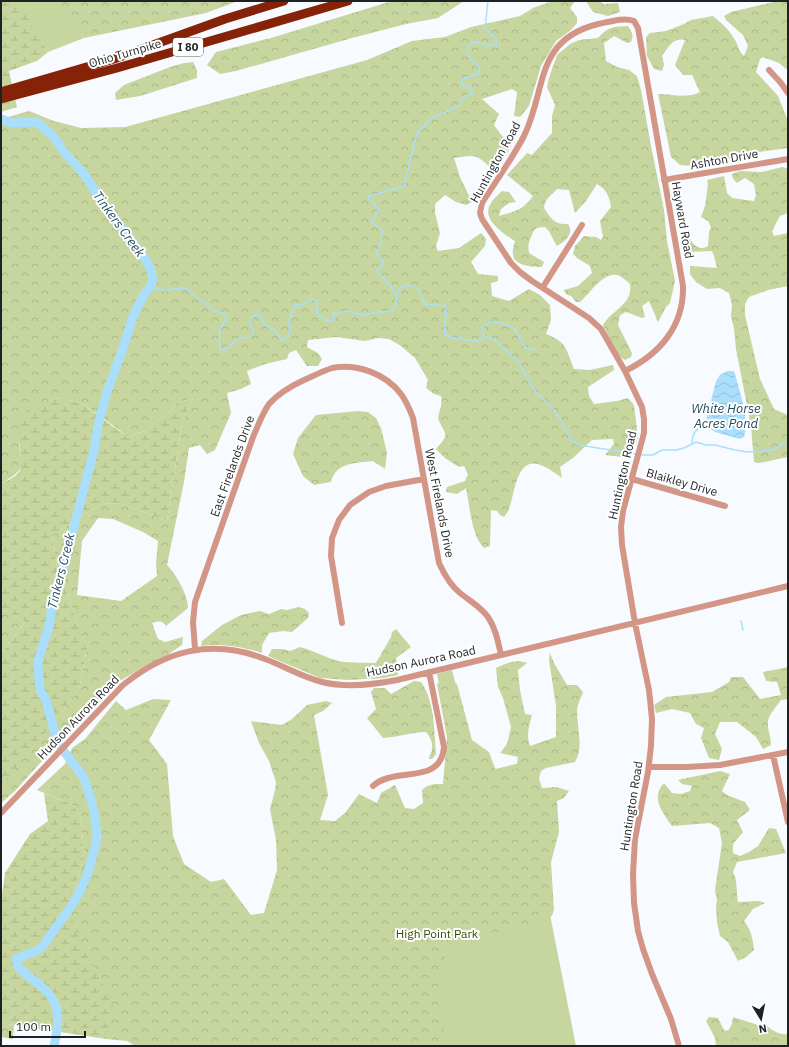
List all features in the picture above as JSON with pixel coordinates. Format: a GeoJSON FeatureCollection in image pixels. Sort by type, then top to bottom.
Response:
{"type":"FeatureCollection","features":[{"type":"Feature","properties":{"kind":"highway","name":"Ohio Turnpike"},"geometry":{"type":"LineString","coordinates":[[1,99],[26,88],[114,59],[225,19],[284,1]]}},
{"type":"Feature","properties":{"kind":"highway","name":"Ohio Turnpike"},"geometry":{"type":"LineString","coordinates":[[1,92],[117,68],[348,1]]}},
{"type":"Feature","properties":{"kind":"street","name":"Huntington Road"},"geometry":{"type":"LineString","coordinates":[[641,49],[636,24],[634,21],[624,19],[596,25],[582,30],[574,34],[560,45],[550,58],[544,72],[532,117],[524,135],[480,208],[482,219],[511,264],[520,272],[579,310],[594,322],[607,339],[625,371],[639,400],[644,419],[644,433],[623,511],[621,527],[622,545],[635,623],[646,672],[651,705],[652,736],[649,766],[635,839],[633,874],[634,903],[638,931],[643,950],[671,1019],[679,1046]]}},
{"type":"Feature","properties":{"kind":"street","name":"Hayward Road"},"geometry":{"type":"LineString","coordinates":[[625,371],[651,355],[666,339],[674,327],[682,308],[683,286],[641,49]]}},
{"type":"Feature","properties":{"kind":"street"},"geometry":{"type":"LineString","coordinates":[[769,70],[788,93]]}},
{"type":"Feature","properties":{"kind":"street","name":"Ashton Drive"},"geometry":{"type":"LineString","coordinates":[[664,180],[788,159]]}},
{"type":"Feature","properties":{"kind":"street"},"geometry":{"type":"LineString","coordinates":[[543,287],[582,225]]}},
{"type":"Feature","properties":{"kind":"street","name":"East Firelands Drive"},"geometry":{"type":"LineString","coordinates":[[195,649],[193,624],[195,602],[260,420],[267,407],[275,398],[284,391],[321,372],[342,367],[358,368],[382,377],[399,391],[408,406],[415,429]]}},
{"type":"Feature","properties":{"kind":"street","name":"West Firelands Drive"},"geometry":{"type":"LineString","coordinates":[[415,429],[437,554],[442,569],[446,577],[456,589],[476,605],[488,618],[496,634],[502,655]]}},
{"type":"Feature","properties":{"kind":"street"},"geometry":{"type":"LineString","coordinates":[[342,623],[330,556],[332,538],[339,520],[350,505],[369,492],[386,486],[424,479]]}},
{"type":"Feature","properties":{"kind":"street","name":"Blaikley Drive"},"geometry":{"type":"LineString","coordinates":[[632,479],[725,506]]}},
{"type":"Feature","properties":{"kind":"street","name":"Hudson Aurora Road"},"geometry":{"type":"LineString","coordinates":[[1,813],[107,700],[131,678],[154,663],[167,657],[195,649],[224,649],[248,653],[308,678],[338,685],[367,685],[397,680],[788,586]]}},
{"type":"Feature","properties":{"kind":"street"},"geometry":{"type":"LineString","coordinates":[[373,786],[381,780],[429,771],[442,759],[444,747],[429,672]]}},
{"type":"Feature","properties":{"kind":"street"},"geometry":{"type":"LineString","coordinates":[[649,766],[693,767],[720,765],[788,752]]}},
{"type":"Feature","properties":{"kind":"street"},"geometry":{"type":"LineString","coordinates":[[773,755],[780,792],[788,822]]}},
{"type":"Feature","properties":{"kind":"green space"},"geometry":{"type":"Polygon","coordinates":[[[1,1],[194,1],[81,34],[84,38],[48,52],[1,1]]]}},
{"type":"Feature","properties":{"kind":"green space"},"geometry":{"type":"Polygon","coordinates":[[[1,1],[18,1],[48,52],[37,61],[9,71],[17,107],[1,112],[1,1]]]}},
{"type":"Feature","properties":{"kind":"green space"},"geometry":{"type":"Polygon","coordinates":[[[57,1],[238,1],[206,13],[84,38],[57,1]]]}},
{"type":"Feature","properties":{"kind":"green space"},"geometry":{"type":"Polygon","coordinates":[[[392,1],[464,1],[438,18],[406,24],[352,38],[236,71],[220,74],[207,65],[216,52],[271,38],[392,1]]]}},
{"type":"Feature","properties":{"kind":"green space"},"geometry":{"type":"Polygon","coordinates":[[[553,1],[575,1],[570,8],[577,17],[577,23],[571,30],[556,41],[541,66],[529,106],[520,117],[514,116],[517,92],[512,89],[482,99],[499,114],[494,125],[503,137],[514,137],[507,155],[491,168],[478,157],[466,156],[454,158],[460,177],[472,202],[466,205],[456,202],[445,195],[435,204],[435,213],[440,233],[436,246],[438,251],[459,248],[481,233],[486,239],[485,246],[471,262],[478,274],[498,276],[498,281],[491,283],[492,296],[509,301],[529,289],[540,295],[550,305],[551,320],[546,334],[562,343],[574,369],[590,370],[613,365],[614,370],[588,387],[589,396],[594,404],[628,398],[634,405],[638,438],[630,458],[605,455],[614,444],[613,439],[592,440],[573,458],[560,467],[562,478],[543,466],[534,464],[527,465],[518,477],[508,512],[504,517],[497,511],[491,510],[490,546],[484,548],[476,536],[466,488],[457,494],[446,492],[447,487],[465,481],[468,474],[464,466],[459,467],[445,458],[436,449],[445,437],[445,432],[438,419],[441,396],[434,394],[426,388],[428,380],[415,358],[401,346],[389,339],[378,338],[365,341],[336,337],[308,340],[307,347],[318,353],[322,359],[318,366],[307,366],[296,350],[289,353],[287,359],[265,364],[247,371],[251,384],[227,393],[231,413],[215,450],[207,454],[200,445],[189,448],[184,482],[167,565],[181,585],[186,597],[188,608],[166,626],[160,622],[152,623],[158,639],[165,642],[183,637],[182,645],[123,679],[51,751],[14,792],[1,803],[1,779],[5,780],[67,706],[80,685],[87,648],[57,566],[52,535],[101,504],[121,503],[167,521],[182,423],[193,398],[177,403],[147,430],[128,437],[79,402],[57,398],[19,444],[21,465],[18,472],[1,484],[1,119],[29,111],[54,121],[81,128],[125,127],[367,60],[412,41],[445,37],[471,27],[520,16],[533,8],[553,1]],[[98,518],[82,541],[77,595],[121,601],[157,576],[156,564],[158,541],[143,532],[113,519],[98,518]]]}},
{"type":"Feature","properties":{"kind":"green space"},"geometry":{"type":"Polygon","coordinates":[[[586,1],[600,1],[603,4],[618,3],[620,12],[608,16],[593,12],[586,1]]]}},
{"type":"Feature","properties":{"kind":"green space"},"geometry":{"type":"Polygon","coordinates":[[[778,1],[788,1],[788,68],[786,69],[779,63],[763,57],[760,59],[756,72],[778,96],[788,121],[788,148],[739,156],[728,159],[716,167],[680,165],[671,157],[658,94],[685,96],[700,92],[692,75],[683,75],[675,65],[685,40],[677,40],[666,50],[662,56],[664,65],[662,71],[654,69],[647,56],[646,37],[650,33],[666,31],[691,20],[713,16],[729,31],[735,39],[740,52],[744,56],[748,46],[743,35],[726,20],[724,16],[731,12],[778,1]]]}},
{"type":"Feature","properties":{"kind":"green space"},"geometry":{"type":"Polygon","coordinates":[[[628,26],[632,34],[631,42],[627,43],[614,36],[604,43],[606,61],[617,67],[629,70],[637,76],[664,210],[667,241],[675,281],[670,303],[666,307],[658,322],[649,301],[642,306],[645,317],[642,318],[626,312],[620,315],[618,325],[632,353],[631,357],[625,360],[618,354],[603,325],[625,302],[630,291],[630,284],[620,276],[608,276],[598,283],[580,302],[576,302],[571,296],[566,294],[564,290],[578,286],[592,273],[590,266],[573,254],[575,246],[584,236],[596,237],[601,240],[603,237],[600,221],[611,207],[605,191],[597,184],[586,201],[575,213],[569,190],[557,189],[548,198],[545,202],[544,208],[556,222],[568,224],[570,231],[568,237],[557,246],[549,231],[545,227],[534,230],[528,247],[529,253],[544,262],[542,267],[524,265],[516,261],[513,252],[515,241],[495,225],[491,220],[488,209],[493,200],[502,191],[509,192],[516,202],[509,203],[501,209],[499,216],[519,209],[533,196],[507,175],[527,153],[532,155],[552,133],[552,116],[555,105],[547,87],[557,55],[570,44],[579,40],[598,38],[605,31],[612,28],[628,26]]]}},
{"type":"Feature","properties":{"kind":"green space"},"geometry":{"type":"Polygon","coordinates":[[[193,62],[197,70],[197,78],[140,96],[116,100],[115,93],[124,85],[170,67],[193,62]]]}},
{"type":"Feature","properties":{"kind":"green space"},"geometry":{"type":"Polygon","coordinates":[[[782,167],[788,169],[788,213],[780,216],[772,231],[774,236],[788,233],[788,286],[768,290],[749,297],[745,304],[745,315],[760,379],[774,409],[788,415],[788,457],[759,463],[754,462],[751,426],[736,349],[731,316],[732,305],[729,293],[720,288],[707,289],[696,282],[690,274],[690,266],[717,268],[714,256],[712,251],[687,252],[682,242],[681,231],[686,232],[692,242],[698,247],[704,248],[708,246],[711,227],[708,221],[701,217],[705,206],[708,184],[707,180],[724,176],[727,193],[732,198],[754,201],[756,195],[754,184],[745,178],[737,183],[733,179],[732,174],[740,171],[762,172],[782,167]]]}},
{"type":"Feature","properties":{"kind":"green space"},"geometry":{"type":"Polygon","coordinates":[[[58,398],[79,402],[128,437],[147,430],[177,403],[193,398],[182,423],[167,521],[121,503],[101,504],[52,535],[57,566],[87,648],[80,685],[67,706],[5,781],[1,779],[1,654],[25,622],[5,610],[1,614],[1,484],[18,474],[21,466],[18,434],[21,418],[28,409],[58,398]]]}},
{"type":"Feature","properties":{"kind":"green space"},"geometry":{"type":"Polygon","coordinates":[[[358,411],[368,412],[376,418],[381,428],[387,453],[385,469],[373,461],[354,463],[342,467],[337,471],[331,482],[314,485],[303,476],[293,454],[298,438],[316,415],[358,411]]]}},
{"type":"Feature","properties":{"kind":"green space"},"geometry":{"type":"Polygon","coordinates":[[[299,607],[305,609],[309,613],[308,618],[292,632],[283,631],[269,633],[262,645],[262,653],[232,646],[201,646],[202,641],[222,625],[241,615],[260,611],[269,614],[281,609],[287,610],[299,607]]]}},
{"type":"Feature","properties":{"kind":"green space"},"geometry":{"type":"Polygon","coordinates":[[[5,610],[25,622],[1,654],[1,614],[5,610]]]}},
{"type":"Feature","properties":{"kind":"green space"},"geometry":{"type":"Polygon","coordinates":[[[396,629],[411,647],[396,658],[398,675],[384,678],[348,680],[320,678],[268,656],[272,649],[283,649],[290,651],[300,647],[340,661],[376,663],[391,637],[392,632],[396,629]]]}},
{"type":"Feature","properties":{"kind":"green space"},"geometry":{"type":"Polygon","coordinates":[[[550,653],[567,685],[577,685],[583,692],[577,709],[580,744],[578,756],[575,762],[546,768],[541,771],[539,779],[542,788],[556,787],[569,791],[564,798],[557,801],[559,832],[551,862],[554,910],[551,917],[531,924],[499,932],[468,934],[447,951],[439,974],[444,1036],[447,1046],[135,1046],[127,1041],[106,1039],[102,1025],[55,949],[84,857],[81,815],[71,804],[37,790],[65,764],[72,748],[85,739],[116,701],[126,710],[153,699],[171,700],[149,740],[167,764],[173,836],[184,864],[211,882],[224,879],[251,915],[264,913],[277,870],[276,840],[270,809],[276,782],[269,761],[259,743],[251,721],[282,725],[292,719],[307,705],[326,701],[332,703],[323,711],[314,715],[328,795],[320,820],[335,821],[345,813],[359,794],[377,803],[381,793],[395,785],[405,808],[414,809],[423,803],[422,790],[424,788],[431,785],[443,784],[447,737],[437,684],[446,678],[457,684],[472,740],[489,752],[496,771],[516,769],[518,757],[500,753],[507,744],[511,727],[503,698],[498,687],[496,668],[508,663],[527,663],[518,670],[525,714],[532,715],[528,734],[530,746],[556,737],[556,706],[549,660],[550,653]]]}},
{"type":"Feature","properties":{"kind":"green space"},"geometry":{"type":"Polygon","coordinates":[[[788,667],[788,699],[781,700],[769,716],[768,725],[771,745],[763,749],[756,737],[737,722],[720,722],[715,734],[722,749],[719,760],[709,758],[701,738],[704,728],[696,724],[690,713],[672,709],[656,713],[654,705],[666,697],[712,692],[729,682],[731,677],[743,677],[760,699],[781,695],[777,682],[766,681],[763,672],[788,667]]]}},
{"type":"Feature","properties":{"kind":"green space","name":"High Point Park"},"geometry":{"type":"Polygon","coordinates":[[[452,670],[478,773],[520,763],[576,1046],[320,1046],[465,811],[437,674],[452,670]]]}},
{"type":"Feature","properties":{"kind":"green space"},"geometry":{"type":"Polygon","coordinates":[[[414,681],[421,682],[429,698],[434,726],[436,754],[432,759],[429,759],[429,756],[432,750],[432,742],[426,732],[383,738],[367,718],[376,709],[371,692],[374,688],[385,688],[391,694],[414,681]]]}},
{"type":"Feature","properties":{"kind":"green space"},"geometry":{"type":"Polygon","coordinates":[[[720,771],[730,774],[722,791],[727,795],[745,802],[750,810],[737,820],[743,832],[733,844],[733,853],[740,856],[758,846],[769,828],[776,829],[786,853],[737,862],[733,872],[735,875],[738,902],[759,901],[765,903],[753,909],[744,921],[750,931],[754,950],[746,957],[738,961],[728,942],[720,936],[717,923],[717,900],[715,890],[722,843],[719,828],[710,823],[672,826],[662,811],[658,800],[658,794],[664,783],[672,793],[681,794],[690,791],[692,786],[682,784],[678,780],[720,771]]]}},
{"type":"Feature","properties":{"kind":"green space"},"geometry":{"type":"Polygon","coordinates":[[[44,793],[71,804],[81,815],[84,857],[69,905],[76,932],[113,1005],[106,1039],[1,1023],[1,903],[5,873],[30,834],[48,821],[44,793]]]}},
{"type":"Feature","properties":{"kind":"green space"},"geometry":{"type":"Polygon","coordinates":[[[709,1017],[718,1018],[724,1030],[728,1031],[732,1024],[733,1017],[761,1026],[767,1026],[782,1034],[788,1034],[788,1046],[716,1046],[715,1038],[706,1021],[709,1017]]]}},
{"type":"Feature","properties":{"kind":"green space"},"geometry":{"type":"Polygon","coordinates":[[[1,1023],[14,1025],[13,1039],[1,1037],[1,1023]]]}},
{"type":"Feature","properties":{"kind":"water","name":"White Horse Acres Pond"},"geometry":{"type":"Polygon","coordinates":[[[727,371],[734,371],[745,414],[746,422],[744,437],[740,439],[715,432],[709,428],[706,421],[716,381],[720,375],[727,371]]]}},
{"type":"Feature","properties":{"kind":"waterway"},"geometry":{"type":"LineString","coordinates":[[396,294],[377,271],[384,262],[376,253],[381,245],[382,230],[370,221],[374,218],[379,209],[367,197],[404,186],[417,133],[432,118],[458,106],[462,98],[473,93],[470,87],[462,84],[462,79],[478,74],[480,69],[468,56],[467,47],[473,42],[496,46],[496,39],[485,28],[488,1]]}},
{"type":"Feature","properties":{"kind":"waterway","name":"Tinkers Creek"},"geometry":{"type":"LineString","coordinates":[[1,119],[12,123],[37,122],[53,136],[65,153],[85,175],[100,199],[144,257],[150,267],[153,280],[133,317],[108,389],[99,420],[94,450],[66,557],[53,600],[49,626],[38,661],[41,692],[46,700],[59,745],[85,781],[93,806],[97,834],[88,873],[72,905],[42,947],[16,959],[18,967],[47,991],[56,1006],[58,1024],[54,1046]]}},
{"type":"Feature","properties":{"kind":"waterway"},"geometry":{"type":"LineString","coordinates":[[153,287],[165,291],[185,288],[215,311],[224,314],[227,319],[219,331],[220,349],[224,350],[241,338],[251,337],[254,330],[250,325],[250,322],[254,315],[257,314],[262,317],[264,324],[275,331],[282,341],[287,338],[291,331],[288,323],[295,305],[304,304],[311,299],[318,301],[316,312],[327,321],[332,321],[335,317],[332,314],[342,312],[349,311],[360,315],[376,312],[388,312],[395,308],[397,295],[400,288],[408,285],[414,286],[421,293],[426,304],[445,305],[447,312],[444,326],[445,334],[453,338],[477,341],[486,337],[495,340],[519,363],[534,390],[548,403],[559,417],[571,440],[579,445],[636,454]]}},
{"type":"Feature","properties":{"kind":"waterway"},"geometry":{"type":"LineString","coordinates":[[484,337],[482,329],[485,325],[488,323],[497,322],[515,329],[522,344],[528,348],[536,349]]}},
{"type":"Feature","properties":{"kind":"waterway"},"geometry":{"type":"LineString","coordinates":[[692,443],[693,436],[696,431],[707,425]]}},
{"type":"Feature","properties":{"kind":"waterway"},"geometry":{"type":"LineString","coordinates":[[640,455],[653,455],[662,450],[676,450],[696,442],[748,452],[773,450],[788,441]]}},
{"type":"Feature","properties":{"kind":"waterway"},"geometry":{"type":"LineString","coordinates":[[741,621],[743,630]]}}]}
